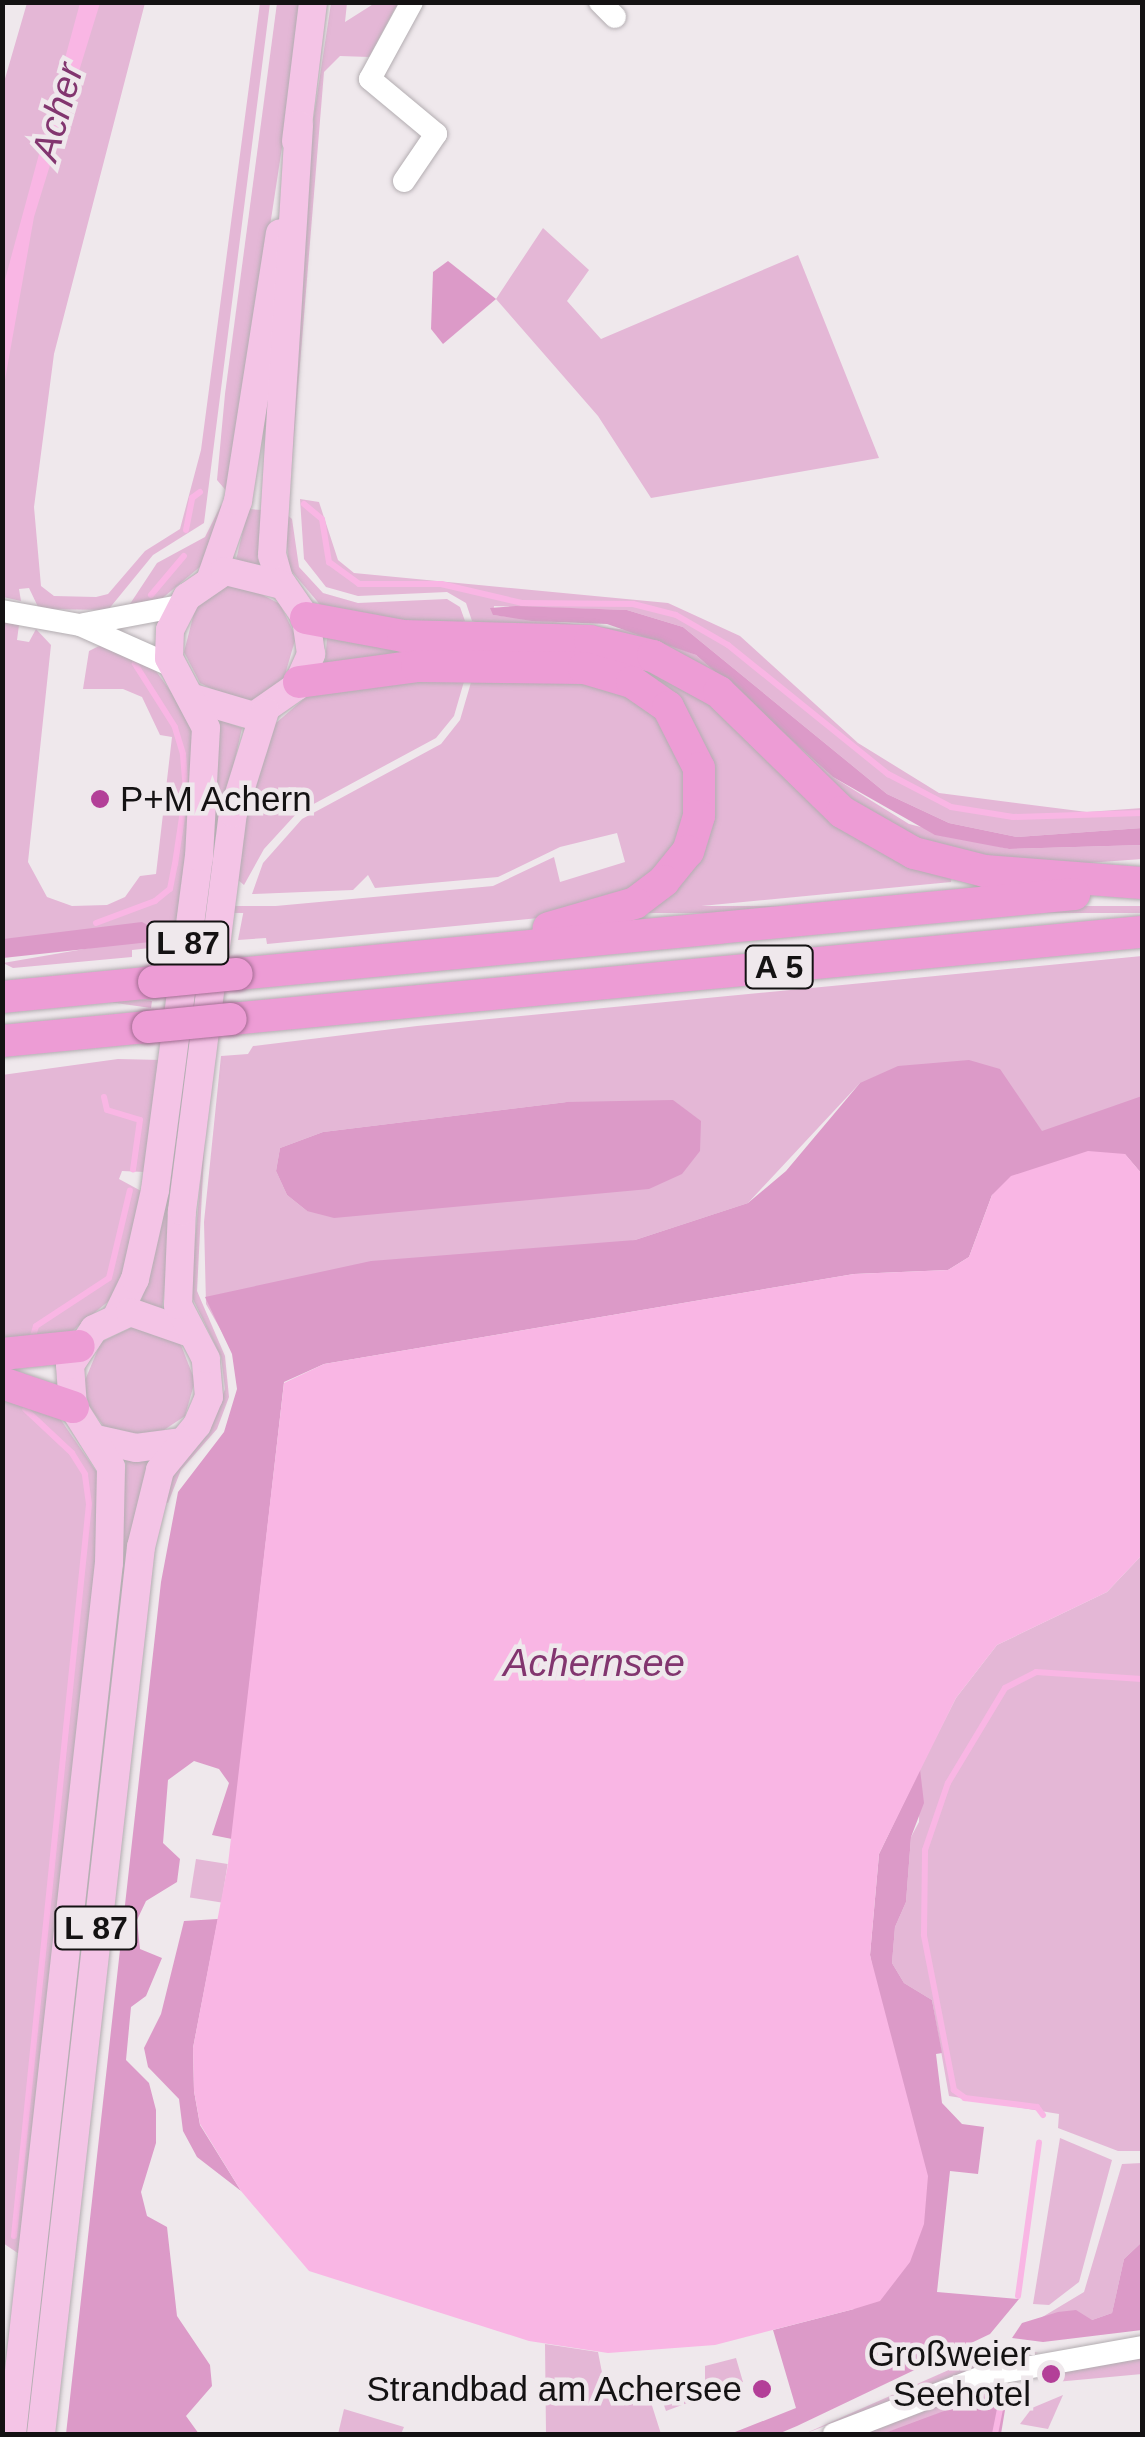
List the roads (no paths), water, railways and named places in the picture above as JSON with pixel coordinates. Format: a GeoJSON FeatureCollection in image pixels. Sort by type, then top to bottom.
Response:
{"type":"FeatureCollection","features":[{"type":"Feature","properties":{"kind":"highway"},"geometry":{"type":"LineString","coordinates":[[306,618],[468,652],[584,668],[623,678],[655,695],[683,726],[695,751],[699,816],[682,860],[635,903],[443,955]]}},
{"type":"Feature","properties":{"kind":"highway"},"geometry":{"type":"LineString","coordinates":[[299,682],[468,652],[605,643],[678,667],[730,701],[851,819],[926,858],[985,871],[1142,885]]}},
{"type":"Feature","properties":{"kind":"highway","name":"A 5"},"geometry":{"type":"LineString","coordinates":[[2,997],[1142,885]]}},
{"type":"Feature","properties":{"kind":"highway","name":"A 5"},"geometry":{"type":"LineString","coordinates":[[2,1041],[1142,932]]}},
{"type":"Feature","properties":{"kind":"highway"},"geometry":{"type":"LineString","coordinates":[[2,1354],[79,1346]]}},
{"type":"Feature","properties":{"kind":"highway"},"geometry":{"type":"LineString","coordinates":[[2,1383],[73,1407]]}},
{"type":"Feature","properties":{"kind":"main road"},"geometry":{"type":"LineString","coordinates":[[282,585],[233,570],[211,578],[179,606],[168,639],[172,666],[193,698],[244,717],[265,711],[299,682],[310,654],[306,618],[282,585],[272,556],[272,504],[299,125],[312,2]]}},
{"type":"Feature","properties":{"kind":"main road"},"geometry":{"type":"LineString","coordinates":[[211,578],[228,545],[241,489],[299,125]]}},
{"type":"Feature","properties":{"kind":"main road","name":"L 87"},"geometry":{"type":"LineString","coordinates":[[117,1316],[135,1279],[155,1190],[199,857],[206,735],[193,698]]}},
{"type":"Feature","properties":{"kind":"main road","name":"L 87"},"geometry":{"type":"LineString","coordinates":[[190,1333],[178,1305],[185,1178],[233,814],[265,711]]}},
{"type":"Feature","properties":{"kind":"main road"},"geometry":{"type":"LineString","coordinates":[[146,1312],[190,1333],[206,1359],[210,1388],[202,1417],[180,1442],[136,1448],[96,1440],[73,1407],[68,1380],[79,1346],[117,1316],[146,1312]]}},
{"type":"Feature","properties":{"kind":"main road","name":"L 87"},"geometry":{"type":"LineString","coordinates":[[12,2434],[109,1562],[111,1467],[96,1440]]}},
{"type":"Feature","properties":{"kind":"main road","name":"L 87"},"geometry":{"type":"LineString","coordinates":[[41,2434],[141,1547],[160,1470],[180,1442]]}},
{"type":"Feature","properties":{"kind":"street"},"geometry":{"type":"LineString","coordinates":[[404,181],[436,134],[370,79],[412,2]]}},
{"type":"Feature","properties":{"kind":"street"},"geometry":{"type":"LineString","coordinates":[[80,625],[179,606]]}},
{"type":"Feature","properties":{"kind":"street"},"geometry":{"type":"LineString","coordinates":[[11,613],[80,625],[172,666]]}},
{"type":"Feature","properties":{"kind":"street"},"geometry":{"type":"LineString","coordinates":[[834,2434],[938,2392],[1028,2366],[1142,2347]]}},
{"type":"Feature","properties":{"kind":"water","name":"Acher"},"geometry":{"type":"Polygon","coordinates":[[[80,3],[100,3],[34,217],[3,391],[3,287],[80,3]]]}},
{"type":"Feature","properties":{"kind":"water","name":"Achernsee"},"geometry":{"type":"Polygon","coordinates":[[[1088,1151],[1125,1154],[1142,1174],[1142,1555],[1107,1592],[997,1645],[956,1698],[879,1854],[870,1955],[928,2176],[924,2224],[910,2262],[880,2301],[854,2309],[715,2345],[608,2353],[529,2341],[309,2271],[241,2191],[200,2124],[194,2091],[193,2048],[228,1864],[284,1383],[324,1364],[854,1274],[948,1270],[969,1257],[992,1195],[1011,1176],[1088,1151]]]}},
{"type":"Feature","properties":{"kind":"waterway"},"geometry":{"type":"LineString","coordinates":[[186,530],[192,498],[200,492]]}},
{"type":"Feature","properties":{"kind":"waterway"},"geometry":{"type":"LineString","coordinates":[[304,504],[322,519],[329,562],[359,584],[441,584],[522,603],[633,604],[676,615],[728,645],[888,774],[951,807],[1013,817],[1142,813]]}},
{"type":"Feature","properties":{"kind":"waterway"},"geometry":{"type":"LineString","coordinates":[[151,595],[184,556]]}},
{"type":"Feature","properties":{"kind":"waterway"},"geometry":{"type":"LineString","coordinates":[[96,923],[155,901],[170,889],[175,864],[186,790],[183,754],[175,727],[135,664]]}},
{"type":"Feature","properties":{"kind":"waterway"},"geometry":{"type":"LineString","coordinates":[[104,1097],[107,1110],[140,1120],[133,1170]]}},
{"type":"Feature","properties":{"kind":"waterway"},"geometry":{"type":"LineString","coordinates":[[33,1336],[36,1326],[109,1278],[130,1190]]}},
{"type":"Feature","properties":{"kind":"waterway"},"geometry":{"type":"LineString","coordinates":[[14,2236],[89,1504],[85,1474],[72,1453],[25,1409]]}},
{"type":"Feature","properties":{"kind":"waterway"},"geometry":{"type":"LineString","coordinates":[[1043,2115],[1037,2107],[965,2098],[954,2090],[924,1935],[925,1850],[948,1783],[1005,1688],[1036,1672],[1142,1679]]}},
{"type":"Feature","properties":{"kind":"waterway"},"geometry":{"type":"LineString","coordinates":[[1018,2296],[1039,2142]]}},
{"type":"Feature","properties":{"kind":"waterway"},"geometry":{"type":"LineString","coordinates":[[995,2434],[1004,2389]]}},
{"type":"Feature","properties":{"kind":"place","name":"P+M Achern"},"geometry":{"type":"Point","coordinates":[100,799]}},
{"type":"Feature","properties":{"kind":"place","name":"Großweier Seehotel"},"geometry":{"type":"Point","coordinates":[1051,2374]}},
{"type":"Feature","properties":{"kind":"place","name":"Strandbad am Achersee"},"geometry":{"type":"Point","coordinates":[762,2389]}}]}
